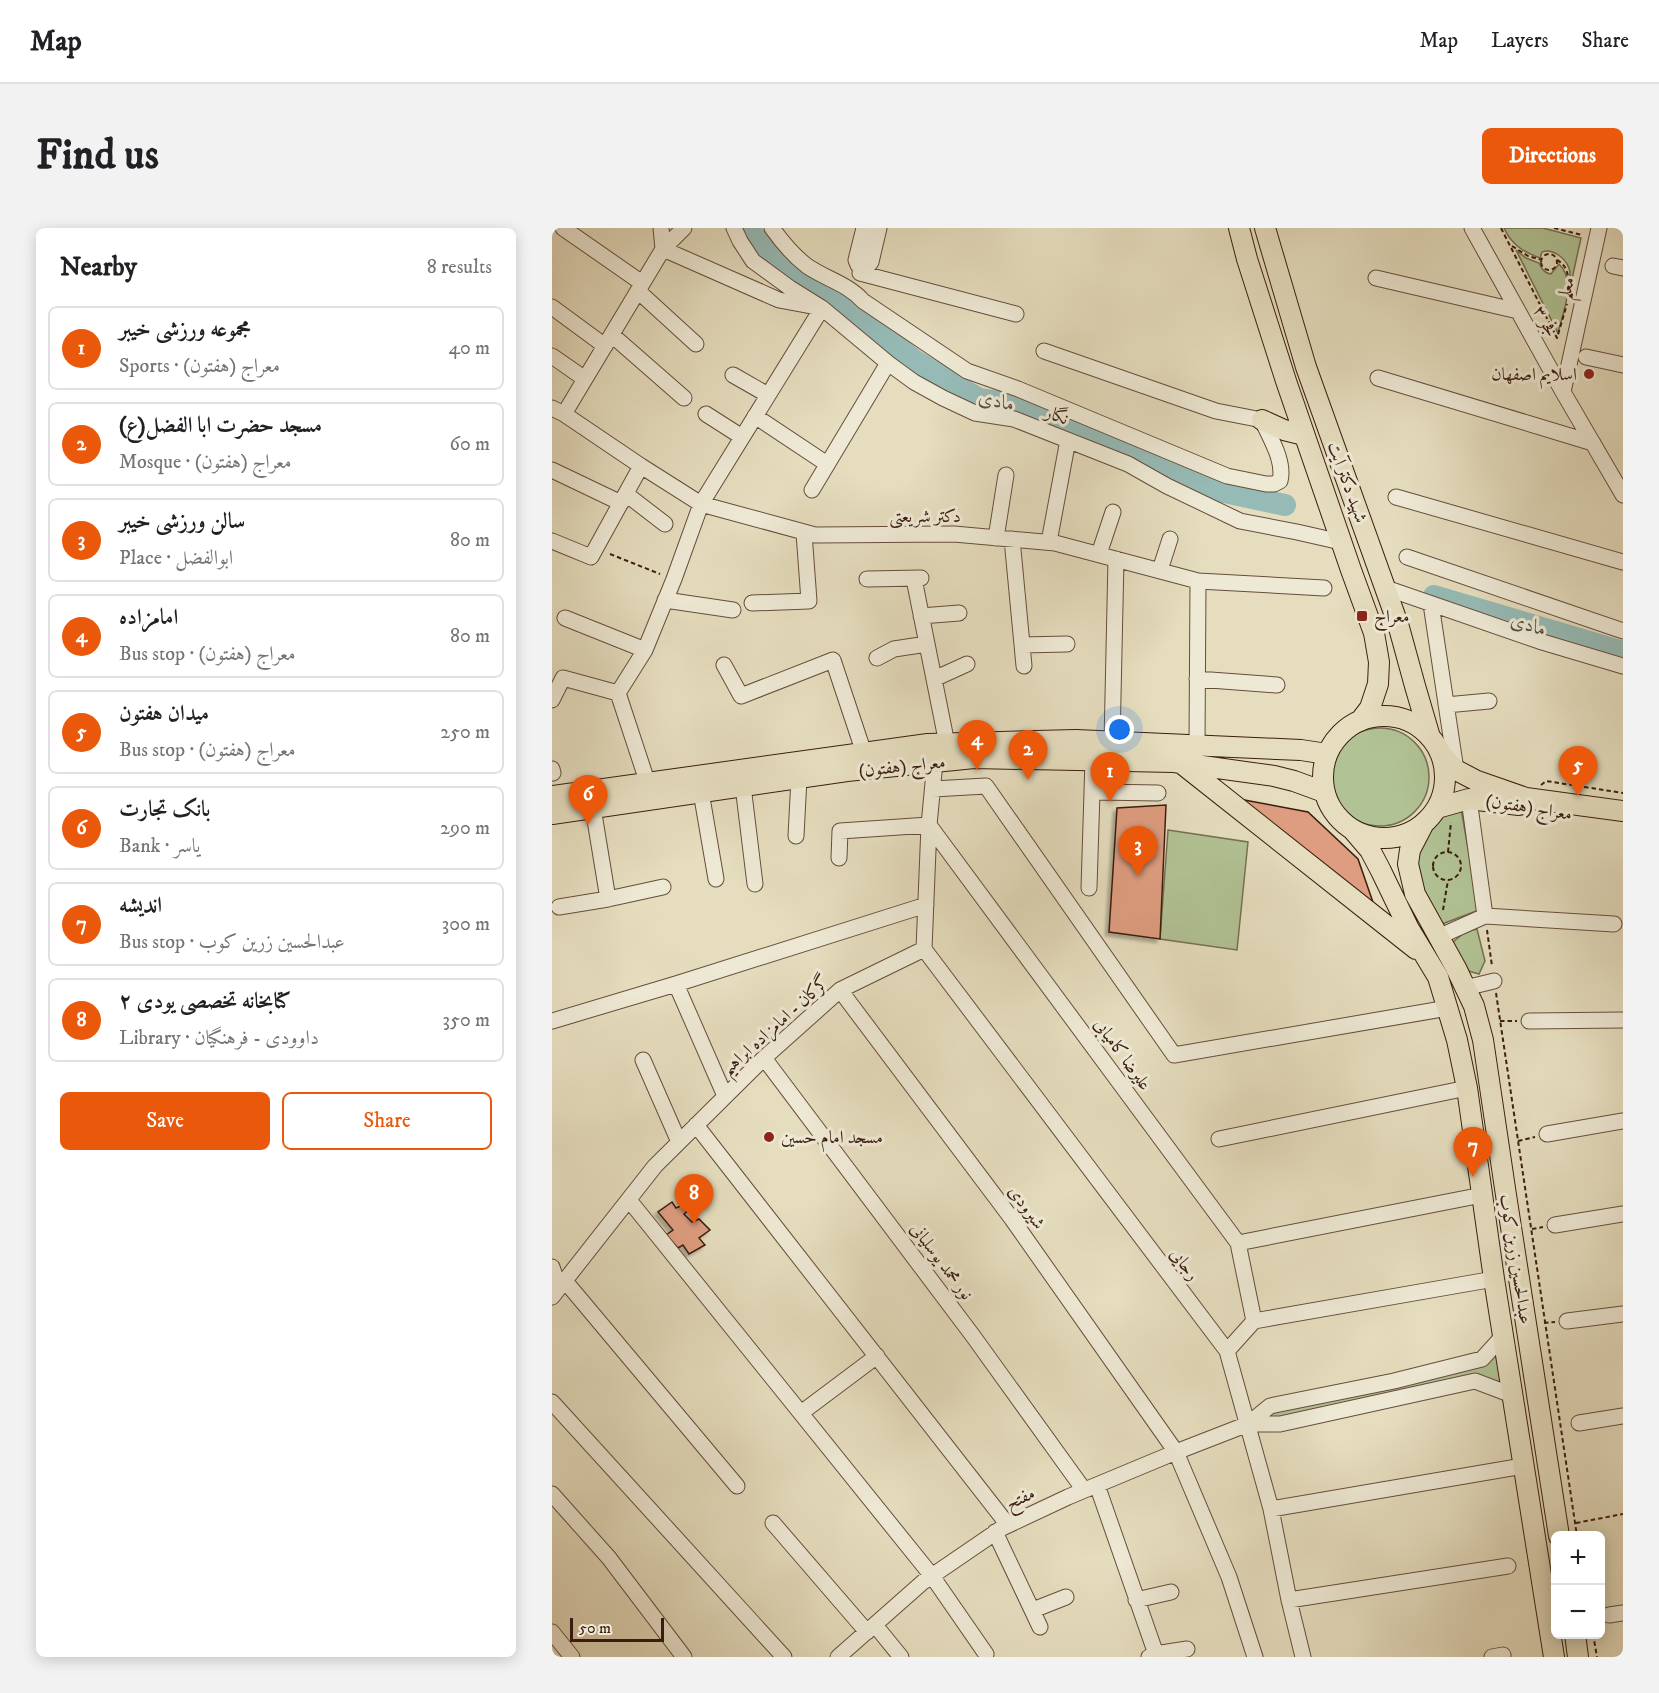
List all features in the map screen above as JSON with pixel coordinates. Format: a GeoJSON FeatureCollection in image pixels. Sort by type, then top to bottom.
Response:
{"type":"FeatureCollection","features":[{"type":"Feature","properties":{"kind":"main road","name":"شهید دکتر آیت"},"geometry":{"type":"LineString","coordinates":[[1239,228],[1304,435],[1374,633],[1379,662],[1376,690],[1370,708],[1360,721]]}},
{"type":"Feature","properties":{"kind":"main road","name":"شهید دکتر آیت"},"geometry":{"type":"LineString","coordinates":[[1265,228],[1306,367],[1386,588],[1435,745]]}},
{"type":"Feature","properties":{"kind":"main road"},"geometry":{"type":"LineString","coordinates":[[1262,420],[1279,415],[1294,403]]}},
{"type":"Feature","properties":{"kind":"main road"},"geometry":{"type":"LineString","coordinates":[[1262,420],[1284,430],[1304,435]]}},
{"type":"Feature","properties":{"kind":"main road"},"geometry":{"type":"LineString","coordinates":[[1376,690],[1383,702],[1396,706],[1410,700],[1416,690]]}},
{"type":"Feature","properties":{"kind":"main road"},"geometry":{"type":"LineString","coordinates":[[1435,745],[1445,772],[1444,791],[1437,818],[1408,833],[1390,838],[1370,837],[1353,830],[1340,820],[1330,807],[1322,779],[1327,754],[1340,734],[1360,721],[1378,716],[1397,717],[1415,724],[1435,745],[1456,770]]}},
{"type":"Feature","properties":{"kind":"main road","name":"معراج (هفتون)"},"geometry":{"type":"LineString","coordinates":[[552,814],[593,808],[700,784],[864,753],[928,744],[1076,740],[1301,750],[1327,754]]}},
{"type":"Feature","properties":{"kind":"main road"},"geometry":{"type":"LineString","coordinates":[[1294,781],[1303,776],[1307,766],[1301,750]]}},
{"type":"Feature","properties":{"kind":"main road","name":"معراج (هفتون)"},"geometry":{"type":"LineString","coordinates":[[552,796],[648,783],[743,786],[974,758],[1181,763],[1274,776],[1324,792]]}},
{"type":"Feature","properties":{"kind":"main road"},"geometry":{"type":"LineString","coordinates":[[1181,763],[1426,956]]}},
{"type":"Feature","properties":{"kind":"main road","name":"معراج (هفتون)"},"geometry":{"type":"LineString","coordinates":[[1456,770],[1477,781],[1526,798],[1623,812]]}},
{"type":"Feature","properties":{"kind":"main road","name":"معراج (هفتون)"},"geometry":{"type":"LineString","coordinates":[[1437,818],[1469,799],[1623,822]]}},
{"type":"Feature","properties":{"kind":"main road","name":"عبدالحسین زرین کوب"},"geometry":{"type":"LineString","coordinates":[[1437,818],[1410,850],[1408,864],[1414,894],[1474,1006],[1483,1040],[1558,1531]]}},
{"type":"Feature","properties":{"kind":"main road","name":"عبدالحسین زرین کوب"},"geometry":{"type":"LineString","coordinates":[[1353,830],[1370,850],[1409,929],[1438,977],[1457,1040],[1467,1088],[1523,1466]]}},
{"type":"Feature","properties":{"kind":"main road"},"geometry":{"type":"LineString","coordinates":[[1382,871],[1383,862],[1389,856],[1402,857],[1408,864]]}},
{"type":"Feature","properties":{"kind":"main road"},"geometry":{"type":"LineString","coordinates":[[1523,1466],[1554,1657]]}},
{"type":"Feature","properties":{"kind":"main road"},"geometry":{"type":"LineString","coordinates":[[1576,1639],[1578,1657]]}},
{"type":"Feature","properties":{"kind":"street"},"geometry":{"type":"LineString","coordinates":[[563,228],[640,287],[696,344]]}},
{"type":"Feature","properties":{"kind":"street"},"geometry":{"type":"LineString","coordinates":[[661,228],[663,249]]}},
{"type":"Feature","properties":{"kind":"street"},"geometry":{"type":"LineString","coordinates":[[558,411],[585,379],[663,249],[684,228]]}},
{"type":"Feature","properties":{"kind":"street","name":"نگار"},"geometry":{"type":"LineString","coordinates":[[734,228],[753,261],[789,288],[822,308],[914,382],[975,413],[1014,419],[1128,464],[1167,486],[1240,521],[1341,543]]}},
{"type":"Feature","properties":{"kind":"street"},"geometry":{"type":"LineString","coordinates":[[772,228],[783,243],[807,266],[854,291],[863,301],[967,371],[1018,389],[1227,476],[1266,484],[1280,481],[1282,472],[1262,420],[1216,411],[1044,351]]}},
{"type":"Feature","properties":{"kind":"street"},"geometry":{"type":"LineString","coordinates":[[863,265],[864,228]]}},
{"type":"Feature","properties":{"kind":"street"},"geometry":{"type":"LineString","coordinates":[[854,291],[879,228]]}},
{"type":"Feature","properties":{"kind":"street","name":"فجر ۳"},"geometry":{"type":"LineString","coordinates":[[1472,228],[1623,495]]}},
{"type":"Feature","properties":{"kind":"street","name":"معلم"},"geometry":{"type":"LineString","coordinates":[[1563,392],[1598,232]]}},
{"type":"Feature","properties":{"kind":"street"},"geometry":{"type":"LineString","coordinates":[[618,693],[645,650],[701,504],[822,308],[780,300],[663,249]]}},
{"type":"Feature","properties":{"kind":"street"},"geometry":{"type":"LineString","coordinates":[[863,265],[1016,314]]}},
{"type":"Feature","properties":{"kind":"street"},"geometry":{"type":"LineString","coordinates":[[1376,279],[1518,311]]}},
{"type":"Feature","properties":{"kind":"street"},"geometry":{"type":"LineString","coordinates":[[552,307],[608,340],[684,398]]}},
{"type":"Feature","properties":{"kind":"street"},"geometry":{"type":"LineString","coordinates":[[552,356],[585,379]]}},
{"type":"Feature","properties":{"kind":"street"},"geometry":{"type":"LineString","coordinates":[[1586,357],[1623,365]]}},
{"type":"Feature","properties":{"kind":"street"},"geometry":{"type":"LineString","coordinates":[[812,490],[888,363]]}},
{"type":"Feature","properties":{"kind":"street"},"geometry":{"type":"LineString","coordinates":[[733,375],[768,395]]}},
{"type":"Feature","properties":{"kind":"street"},"geometry":{"type":"LineString","coordinates":[[1377,378],[1593,442]]}},
{"type":"Feature","properties":{"kind":"street","name":"دکتر شریعتی"},"geometry":{"type":"LineString","coordinates":[[558,411],[701,504],[815,536],[954,534],[1049,542],[1198,581],[1324,588]]}},
{"type":"Feature","properties":{"kind":"street"},"geometry":{"type":"LineString","coordinates":[[706,414],[742,437]]}},
{"type":"Feature","properties":{"kind":"street"},"geometry":{"type":"LineString","coordinates":[[755,416],[827,464]]}},
{"type":"Feature","properties":{"kind":"street"},"geometry":{"type":"LineString","coordinates":[[1049,542],[1068,440]]}},
{"type":"Feature","properties":{"kind":"street"},"geometry":{"type":"LineString","coordinates":[[552,542],[591,557],[641,466]]}},
{"type":"Feature","properties":{"kind":"street"},"geometry":{"type":"LineString","coordinates":[[552,470],[623,499],[666,524]]}},
{"type":"Feature","properties":{"kind":"street"},"geometry":{"type":"LineString","coordinates":[[1006,475],[1004,538],[1024,666]]}},
{"type":"Feature","properties":{"kind":"street"},"geometry":{"type":"LineString","coordinates":[[1396,497],[1623,562]]}},
{"type":"Feature","properties":{"kind":"street"},"geometry":{"type":"LineString","coordinates":[[1099,554],[1113,512]]}},
{"type":"Feature","properties":{"kind":"street"},"geometry":{"type":"LineString","coordinates":[[752,603],[809,601],[804,532]]}},
{"type":"Feature","properties":{"kind":"street"},"geometry":{"type":"LineString","coordinates":[[1160,570],[1170,540]]}},
{"type":"Feature","properties":{"kind":"street"},"geometry":{"type":"LineString","coordinates":[[1407,557],[1623,632]]}},
{"type":"Feature","properties":{"kind":"street"},"geometry":{"type":"LineString","coordinates":[[1112,742],[1116,559]]}},
{"type":"Feature","properties":{"kind":"street"},"geometry":{"type":"LineString","coordinates":[[867,579],[917,578],[921,616],[947,744]]}},
{"type":"Feature","properties":{"kind":"street"},"geometry":{"type":"LineString","coordinates":[[1197,745],[1198,581]]}},
{"type":"Feature","properties":{"kind":"street"},"geometry":{"type":"LineString","coordinates":[[1386,588],[1539,641],[1623,666]]}},
{"type":"Feature","properties":{"kind":"street"},"geometry":{"type":"LineString","coordinates":[[665,600],[733,610]]}},
{"type":"Feature","properties":{"kind":"street"},"geometry":{"type":"LineString","coordinates":[[1431,604],[1456,770]]}},
{"type":"Feature","properties":{"kind":"street"},"geometry":{"type":"LineString","coordinates":[[921,616],[959,612]]}},
{"type":"Feature","properties":{"kind":"street"},"geometry":{"type":"LineString","coordinates":[[565,618],[645,650]]}},
{"type":"Feature","properties":{"kind":"street"},"geometry":{"type":"LineString","coordinates":[[877,658],[894,649],[927,644]]}},
{"type":"Feature","properties":{"kind":"street"},"geometry":{"type":"LineString","coordinates":[[1022,645],[1067,644]]}},
{"type":"Feature","properties":{"kind":"street"},"geometry":{"type":"LineString","coordinates":[[724,665],[741,696],[832,660],[864,753]]}},
{"type":"Feature","properties":{"kind":"street"},"geometry":{"type":"LineString","coordinates":[[934,679],[967,664]]}},
{"type":"Feature","properties":{"kind":"street"},"geometry":{"type":"LineString","coordinates":[[552,700],[562,678],[618,693]]}},
{"type":"Feature","properties":{"kind":"street"},"geometry":{"type":"LineString","coordinates":[[1197,680],[1277,685]]}},
{"type":"Feature","properties":{"kind":"street"},"geometry":{"type":"LineString","coordinates":[[618,693],[648,783]]}},
{"type":"Feature","properties":{"kind":"street"},"geometry":{"type":"LineString","coordinates":[[1446,705],[1490,701]]}},
{"type":"Feature","properties":{"kind":"street"},"geometry":{"type":"LineString","coordinates":[[986,758],[986,786],[1174,1055],[1448,1008]]}},
{"type":"Feature","properties":{"kind":"street"},"geometry":{"type":"LineString","coordinates":[[1089,888],[1093,760]]}},
{"type":"Feature","properties":{"kind":"street"},"geometry":{"type":"LineString","coordinates":[[924,949],[929,825],[935,762]]}},
{"type":"Feature","properties":{"kind":"street"},"geometry":{"type":"LineString","coordinates":[[796,836],[799,778]]}},
{"type":"Feature","properties":{"kind":"street"},"geometry":{"type":"LineString","coordinates":[[700,784],[716,879]]}},
{"type":"Feature","properties":{"kind":"street"},"geometry":{"type":"LineString","coordinates":[[743,786],[756,884]]}},
{"type":"Feature","properties":{"kind":"street"},"geometry":{"type":"LineString","coordinates":[[933,789],[986,786]]}},
{"type":"Feature","properties":{"kind":"street"},"geometry":{"type":"LineString","coordinates":[[1098,792],[1158,793]]}},
{"type":"Feature","properties":{"kind":"street"},"geometry":{"type":"LineString","coordinates":[[1469,799],[1485,916]]}},
{"type":"Feature","properties":{"kind":"street"},"geometry":{"type":"LineString","coordinates":[[593,808],[608,899]]}},
{"type":"Feature","properties":{"kind":"street"},"geometry":{"type":"LineString","coordinates":[[839,858],[840,831],[929,825]]}},
{"type":"Feature","properties":{"kind":"street","name":"علیرضا کامیابی"},"geometry":{"type":"LineString","coordinates":[[929,825],[1238,1243],[1254,1321]]}},
{"type":"Feature","properties":{"kind":"street"},"geometry":{"type":"LineString","coordinates":[[559,907],[663,887]]}},
{"type":"Feature","properties":{"kind":"street"},"geometry":{"type":"LineString","coordinates":[[552,1021],[926,905]]}},
{"type":"Feature","properties":{"kind":"street"},"geometry":{"type":"LineString","coordinates":[[1438,937],[1485,916],[1614,924]]}},
{"type":"Feature","properties":{"kind":"street","name":"گرکان - امامزاده ابراهیم"},"geometry":{"type":"LineString","coordinates":[[559,1289],[656,1166],[764,1058],[840,990],[924,949]]}},
{"type":"Feature","properties":{"kind":"street","name":"رجایی"},"geometry":{"type":"LineString","coordinates":[[924,949],[1227,1351],[1271,1509],[1303,1657]]}},
{"type":"Feature","properties":{"kind":"street"},"geometry":{"type":"LineString","coordinates":[[1465,988],[1494,981]]}},
{"type":"Feature","properties":{"kind":"street"},"geometry":{"type":"LineString","coordinates":[[676,984],[726,1096]]}},
{"type":"Feature","properties":{"kind":"street","name":"شیرودی"},"geometry":{"type":"LineString","coordinates":[[840,990],[1012,1219],[1176,1452],[1229,1577],[1255,1657]]}},
{"type":"Feature","properties":{"kind":"street"},"geometry":{"type":"LineString","coordinates":[[1529,1021],[1623,1020]]}},
{"type":"Feature","properties":{"kind":"street","name":"نور محمد یوسلیانی"},"geometry":{"type":"LineString","coordinates":[[764,1058],[1090,1488],[1136,1600],[1154,1656]]}},
{"type":"Feature","properties":{"kind":"street"},"geometry":{"type":"LineString","coordinates":[[643,1060],[679,1142]]}},
{"type":"Feature","properties":{"kind":"street"},"geometry":{"type":"LineString","coordinates":[[1219,1139],[1467,1088]]}},
{"type":"Feature","properties":{"kind":"street"},"geometry":{"type":"LineString","coordinates":[[1547,1134],[1623,1121]]}},
{"type":"Feature","properties":{"kind":"street"},"geometry":{"type":"LineString","coordinates":[[696,1125],[877,1356],[1002,1528],[1040,1627]]}},
{"type":"Feature","properties":{"kind":"street"},"geometry":{"type":"LineString","coordinates":[[1238,1243],[1482,1195]]}},
{"type":"Feature","properties":{"kind":"street"},"geometry":{"type":"LineString","coordinates":[[629,1200],[932,1576],[986,1654]]}},
{"type":"Feature","properties":{"kind":"street"},"geometry":{"type":"LineString","coordinates":[[1555,1225],[1623,1214]]}},
{"type":"Feature","properties":{"kind":"street"},"geometry":{"type":"LineString","coordinates":[[552,1267],[559,1289],[737,1486]]}},
{"type":"Feature","properties":{"kind":"street"},"geometry":{"type":"LineString","coordinates":[[1227,1351],[1254,1321],[1494,1279]]}},
{"type":"Feature","properties":{"kind":"street"},"geometry":{"type":"LineString","coordinates":[[1567,1320],[1623,1314]]}},
{"type":"Feature","properties":{"kind":"street","name":"مفتح"},"geometry":{"type":"LineString","coordinates":[[838,1657],[932,1576],[1002,1528],[1090,1488],[1248,1424],[1270,1406],[1394,1381],[1482,1359],[1503,1336]]}},
{"type":"Feature","properties":{"kind":"street"},"geometry":{"type":"LineString","coordinates":[[801,1413],[877,1356]]}},
{"type":"Feature","properties":{"kind":"street","name":"مفتح"},"geometry":{"type":"LineString","coordinates":[[1248,1424],[1280,1424],[1475,1381],[1512,1395]]}},
{"type":"Feature","properties":{"kind":"street"},"geometry":{"type":"LineString","coordinates":[[552,1402],[784,1657]]}},
{"type":"Feature","properties":{"kind":"street"},"geometry":{"type":"LineString","coordinates":[[1579,1423],[1623,1416]]}},
{"type":"Feature","properties":{"kind":"street"},"geometry":{"type":"LineString","coordinates":[[1271,1509],[1523,1466]]}},
{"type":"Feature","properties":{"kind":"street"},"geometry":{"type":"LineString","coordinates":[[552,1494],[609,1558],[684,1657]]}},
{"type":"Feature","properties":{"kind":"street"},"geometry":{"type":"LineString","coordinates":[[773,1523],[901,1657]]}},
{"type":"Feature","properties":{"kind":"street"},"geometry":{"type":"LineString","coordinates":[[1289,1600],[1508,1566]]}},
{"type":"Feature","properties":{"kind":"street"},"geometry":{"type":"LineString","coordinates":[[1136,1600],[1171,1592]]}},
{"type":"Feature","properties":{"kind":"street"},"geometry":{"type":"LineString","coordinates":[[1033,1610],[1066,1597]]}},
{"type":"Feature","properties":{"kind":"street"},"geometry":{"type":"LineString","coordinates":[[552,1632],[572,1657]]}},
{"type":"Feature","properties":{"kind":"street"},"geometry":{"type":"LineString","coordinates":[[1154,1656],[1187,1649]]}},
{"type":"Feature","properties":{"kind":"path"},"geometry":{"type":"LineString","coordinates":[[1501,228],[1557,338],[1572,285]]}},
{"type":"Feature","properties":{"kind":"path"},"geometry":{"type":"LineString","coordinates":[[1554,228],[1598,232]]}},
{"type":"Feature","properties":{"kind":"path"},"geometry":{"type":"LineString","coordinates":[[1510,244],[1528,256],[1542,260]]}},
{"type":"Feature","properties":{"kind":"path"},"geometry":{"type":"LineString","coordinates":[[1542,260],[1544,256],[1554,255],[1566,267],[1570,294]]}},
{"type":"Feature","properties":{"kind":"path"},"geometry":{"type":"LineString","coordinates":[[1542,260],[1544,267],[1548,270],[1555,267],[1557,260]]}},
{"type":"Feature","properties":{"kind":"path"},"geometry":{"type":"LineString","coordinates":[[596,548],[674,579]]}},
{"type":"Feature","properties":{"kind":"path"},"geometry":{"type":"LineString","coordinates":[[1437,818],[1448,853]]}},
{"type":"Feature","properties":{"kind":"path"},"geometry":{"type":"LineString","coordinates":[[1448,853],[1459,860],[1460,869],[1456,877],[1448,880],[1439,878],[1433,867],[1439,855],[1448,853]]}},
{"type":"Feature","properties":{"kind":"path"},"geometry":{"type":"LineString","coordinates":[[1442,910],[1448,880]]}},
{"type":"Feature","properties":{"kind":"path"},"geometry":{"type":"LineString","coordinates":[[1485,916],[1576,1531]]}},
{"type":"Feature","properties":{"kind":"path"},"geometry":{"type":"LineString","coordinates":[[1518,1141],[1547,1134]]}},
{"type":"Feature","properties":{"kind":"path"},"geometry":{"type":"LineString","coordinates":[[1575,1523],[1623,1514]]}},
{"type":"Feature","properties":{"kind":"path"},"geometry":{"type":"LineString","coordinates":[[1594,1639],[1597,1657]]}},
{"type":"Feature","properties":{"kind":"green space"},"geometry":{"type":"Polygon","coordinates":[[[1504,228],[1543,228],[1581,238],[1570,288],[1569,268],[1562,257],[1550,251],[1542,252],[1540,258],[1528,253],[1514,243],[1504,228]]]}},
{"type":"Feature","properties":{"kind":"green space"},"geometry":{"type":"Polygon","coordinates":[[[1516,250],[1526,258],[1539,263],[1547,273],[1551,274],[1559,264],[1564,271],[1568,288],[1558,333],[1516,250]]]}},
{"type":"Feature","properties":{"kind":"green space"},"geometry":{"type":"Polygon","coordinates":[[[1380,728],[1399,732],[1415,742],[1425,758],[1429,777],[1425,796],[1415,812],[1399,822],[1380,826],[1361,822],[1345,812],[1335,796],[1331,777],[1335,758],[1345,742],[1361,732],[1380,728]]]}},
{"type":"Feature","properties":{"kind":"green space"},"geometry":{"type":"Polygon","coordinates":[[[1461,809],[1479,910],[1442,924],[1417,894],[1410,863],[1433,819],[1461,809]]]}},
{"type":"Feature","properties":{"kind":"green space"},"geometry":{"type":"Polygon","coordinates":[[[1168,830],[1248,842],[1237,950],[1160,939],[1168,830]]]}},
{"type":"Feature","properties":{"kind":"green space"},"geometry":{"type":"Polygon","coordinates":[[[1477,929],[1485,961],[1479,974],[1465,970],[1452,943],[1465,932],[1477,929]]]}},
{"type":"Feature","properties":{"kind":"green space"},"geometry":{"type":"Polygon","coordinates":[[[1500,1351],[1502,1385],[1478,1377],[1260,1421],[1271,1410],[1500,1351]]]}},
{"type":"Feature","properties":{"kind":"building"},"geometry":{"type":"Polygon","coordinates":[[[1239,799],[1308,812],[1358,859],[1375,908],[1239,799]]]}},
{"type":"Feature","properties":{"kind":"building"},"geometry":{"type":"Polygon","coordinates":[[[1166,805],[1160,939],[1109,932],[1117,808],[1166,805]]]}},
{"type":"Feature","properties":{"kind":"building"},"geometry":{"type":"Polygon","coordinates":[[[672,1202],[676,1208],[685,1204],[689,1210],[684,1214],[692,1222],[699,1219],[710,1230],[699,1238],[705,1245],[689,1254],[683,1245],[678,1248],[666,1235],[673,1230],[658,1212],[672,1202]]]}},
{"type":"Feature","properties":{"kind":"waterway","name":"مادی"},"geometry":{"type":"LineString","coordinates":[[747,228],[777,262],[818,292],[848,306],[914,360],[979,399],[1021,405],[1062,419],[1145,461],[1215,490],[1285,505]]}},
{"type":"Feature","properties":{"kind":"waterway","name":"مادی"},"geometry":{"type":"LineString","coordinates":[[1434,596],[1623,652]]}},
{"type":"Feature","properties":{"kind":"place","name":"اسلایم اصفهان"},"geometry":{"type":"Point","coordinates":[1589,374]}},
{"type":"Feature","properties":{"kind":"place","name":"معراج"},"geometry":{"type":"Point","coordinates":[1362,616]}},
{"type":"Feature","properties":{"kind":"place","name":"امامزاده"},"geometry":{"type":"Point","coordinates":[977,770]}},
{"type":"Feature","properties":{"kind":"place","name":"مسجد حضرت ابا الفضل(ع)"},"geometry":{"type":"Point","coordinates":[1028,780]}},
{"type":"Feature","properties":{"kind":"place","name":"میدان هفتون"},"geometry":{"type":"Point","coordinates":[1578,796]}},
{"type":"Feature","properties":{"kind":"place","name":"مجموعه ورزشی خیبر"},"geometry":{"type":"Point","coordinates":[1110,802]}},
{"type":"Feature","properties":{"kind":"place","name":"بانک تجارت"},"geometry":{"type":"Point","coordinates":[588,825]}},
{"type":"Feature","properties":{"kind":"place","name":"سالن ورزشی خیبر"},"geometry":{"type":"Point","coordinates":[1138,876]}},
{"type":"Feature","properties":{"kind":"place","name":"مسجد امام حسین"},"geometry":{"type":"Point","coordinates":[769,1137]}},
{"type":"Feature","properties":{"kind":"place","name":"اندیشه"},"geometry":{"type":"Point","coordinates":[1473,1177]}},
{"type":"Feature","properties":{"kind":"place","name":"کتابخانه تخصصی یودی ۲"},"geometry":{"type":"Point","coordinates":[694,1224]}}]}
